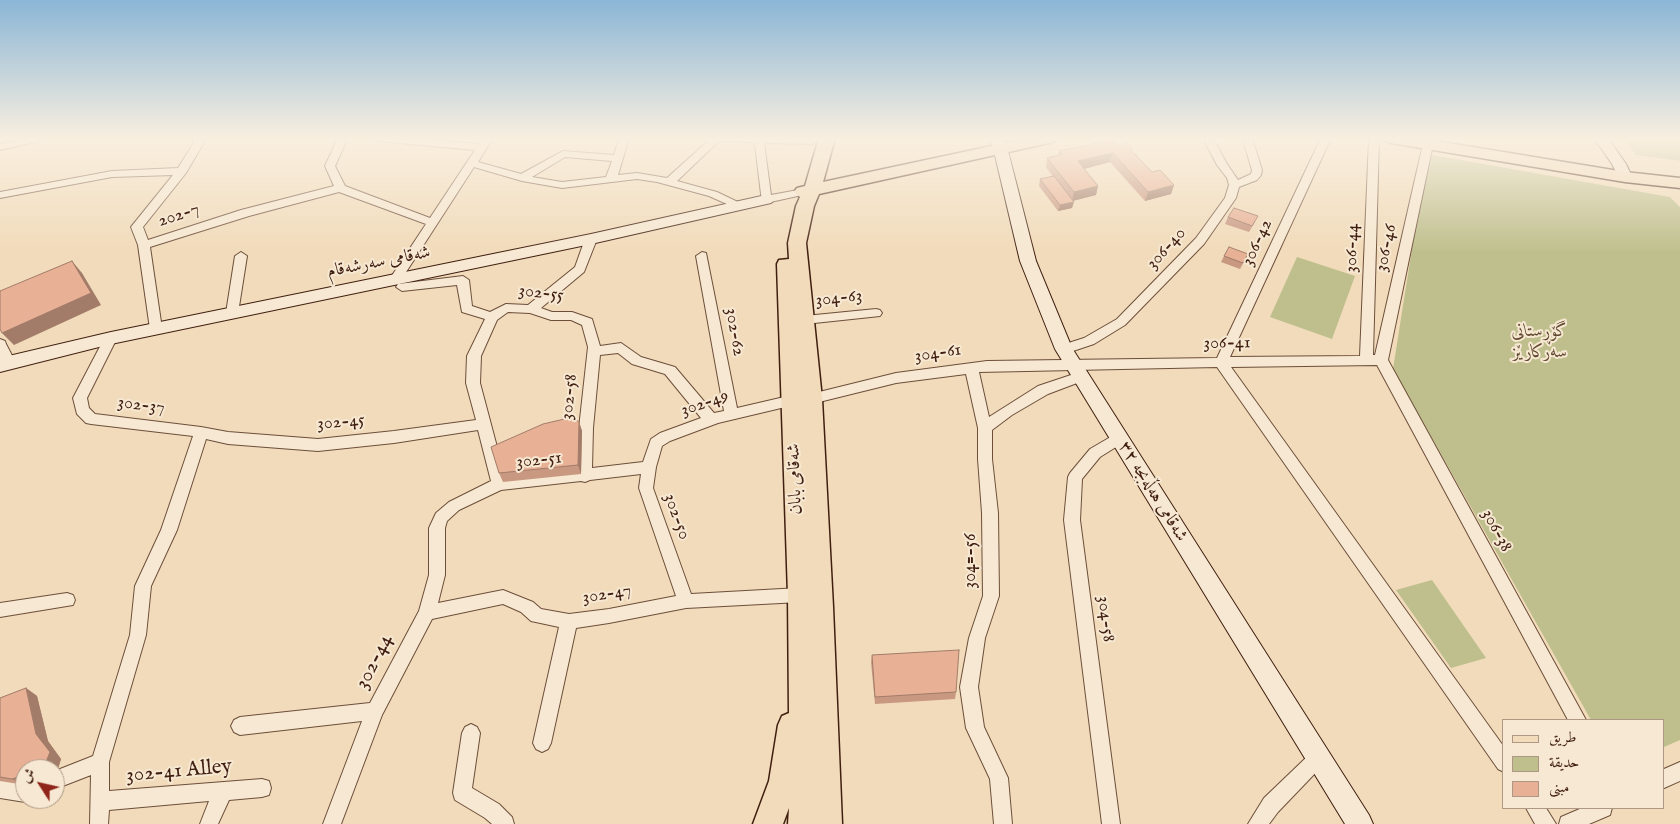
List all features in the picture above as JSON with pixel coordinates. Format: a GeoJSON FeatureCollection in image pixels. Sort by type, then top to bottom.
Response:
{"type":"FeatureCollection","features":[{"type":"Feature","properties":{"kind":"main road","name":"شەقامی بابان"},"geometry":{"type":"LineString","coordinates":[[803,824],[804,784],[800,608],[802,399],[785,244],[809,176]]}},
{"type":"Feature","properties":{"kind":"main road"},"geometry":{"type":"LineString","coordinates":[[828,824],[821,607],[802,399],[805,320],[797,243],[805,206],[805,191],[862,176]]}},
{"type":"Feature","properties":{"kind":"main road"},"geometry":{"type":"LineString","coordinates":[[1651,176],[1680,183]]}},
{"type":"Feature","properties":{"kind":"main road"},"geometry":{"type":"LineString","coordinates":[[768,824],[778,800],[789,748],[800,608]]}},
{"type":"Feature","properties":{"kind":"street"},"geometry":{"type":"LineString","coordinates":[[0,195],[99,176]]}},
{"type":"Feature","properties":{"kind":"street"},"geometry":{"type":"LineString","coordinates":[[156,329],[144,245],[137,226],[178,176]]}},
{"type":"Feature","properties":{"kind":"street"},"geometry":{"type":"LineString","coordinates":[[335,176],[340,188],[433,223]]}},
{"type":"Feature","properties":{"kind":"street"},"geometry":{"type":"LineString","coordinates":[[398,283],[462,176]]}},
{"type":"Feature","properties":{"kind":"street"},"geometry":{"type":"LineString","coordinates":[[517,176],[562,185],[635,176]]}},
{"type":"Feature","properties":{"kind":"street"},"geometry":{"type":"LineString","coordinates":[[640,176],[713,194],[738,206]]}},
{"type":"Feature","properties":{"kind":"street"},"geometry":{"type":"LineString","coordinates":[[669,182],[675,176]]}},
{"type":"Feature","properties":{"kind":"street"},"geometry":{"type":"LineString","coordinates":[[763,176],[766,200],[805,191]]}},
{"type":"Feature","properties":{"kind":"street","name":"شەقامی هەڵەبجە ٣٢"},"geometry":{"type":"LineString","coordinates":[[1007,176],[1028,261],[1072,364],[1360,824]]}},
{"type":"Feature","properties":{"kind":"street"},"geometry":{"type":"LineString","coordinates":[[1232,176],[1234,184],[1255,176]]}},
{"type":"Feature","properties":{"kind":"street","name":"306-42"},"geometry":{"type":"LineString","coordinates":[[1221,363],[1308,176]]}},
{"type":"Feature","properties":{"kind":"street","name":"306-44"},"geometry":{"type":"LineString","coordinates":[[1374,176],[1374,360]]}},
{"type":"Feature","properties":{"kind":"street","name":"306-46"},"geometry":{"type":"LineString","coordinates":[[1374,360],[1420,176]]}},
{"type":"Feature","properties":{"kind":"street","name":"306-40"},"geometry":{"type":"LineString","coordinates":[[1072,364],[1089,341],[1121,322],[1200,241],[1230,198],[1234,184]]}},
{"type":"Feature","properties":{"kind":"street","name":"202-7"},"geometry":{"type":"LineString","coordinates":[[144,245],[245,213],[340,188]]}},
{"type":"Feature","properties":{"kind":"street","name":"شەقامی سەرشەقام"},"geometry":{"type":"LineString","coordinates":[[5,364],[112,338],[232,313],[398,283],[766,200]]}},
{"type":"Feature","properties":{"kind":"street"},"geometry":{"type":"LineString","coordinates":[[531,310],[580,269],[591,239]]}},
{"type":"Feature","properties":{"kind":"street"},"geometry":{"type":"LineString","coordinates":[[232,313],[241,256]]}},
{"type":"Feature","properties":{"kind":"street","name":"302-62"},"geometry":{"type":"LineString","coordinates":[[702,256],[731,414]]}},
{"type":"Feature","properties":{"kind":"street"},"geometry":{"type":"LineString","coordinates":[[398,283],[463,280],[466,309],[492,317],[474,356],[472,383],[499,484]]}},
{"type":"Feature","properties":{"kind":"street","name":"302-55"},"geometry":{"type":"LineString","coordinates":[[492,317],[506,308],[531,310],[551,316],[572,316],[588,322]]}},
{"type":"Feature","properties":{"kind":"street","name":"304-63"},"geometry":{"type":"LineString","coordinates":[[805,320],[876,313]]}},
{"type":"Feature","properties":{"kind":"street","name":"302-58"},"geometry":{"type":"LineString","coordinates":[[585,476],[586,428],[594,351],[588,322]]}},
{"type":"Feature","properties":{"kind":"street","name":"302-37"},"geometry":{"type":"LineString","coordinates":[[112,338],[80,398],[82,410],[91,420],[201,432]]}},
{"type":"Feature","properties":{"kind":"street"},"geometry":{"type":"LineString","coordinates":[[0,344],[5,364]]}},
{"type":"Feature","properties":{"kind":"street"},"geometry":{"type":"LineString","coordinates":[[594,351],[621,348],[637,360],[670,370],[711,420]]}},
{"type":"Feature","properties":{"kind":"street","name":"306-41"},"geometry":{"type":"LineString","coordinates":[[1072,364],[1374,360]]}},
{"type":"Feature","properties":{"kind":"street","name":"306-38"},"geometry":{"type":"LineString","coordinates":[[1374,360],[1576,719]]}},
{"type":"Feature","properties":{"kind":"street"},"geometry":{"type":"LineString","coordinates":[[1221,363],[1502,760]]}},
{"type":"Feature","properties":{"kind":"street"},"geometry":{"type":"LineString","coordinates":[[985,428],[1007,411],[1043,390],[1072,364]]}},
{"type":"Feature","properties":{"kind":"street","name":"304-61"},"geometry":{"type":"LineString","coordinates":[[767,405],[896,378],[987,366],[1072,364]]}},
{"type":"Feature","properties":{"kind":"street","name":"304=-56"},"geometry":{"type":"LineString","coordinates":[[972,368],[985,428],[984,459],[990,513],[991,596],[977,638],[969,687],[976,728],[999,778],[1003,824]]}},
{"type":"Feature","properties":{"kind":"street","name":"302-49"},"geometry":{"type":"LineString","coordinates":[[656,443],[665,437],[711,420],[767,405]]}},
{"type":"Feature","properties":{"kind":"street","name":"302-45"},"geometry":{"type":"LineString","coordinates":[[201,432],[228,438],[318,445],[394,437],[484,424]]}},
{"type":"Feature","properties":{"kind":"street"},"geometry":{"type":"LineString","coordinates":[[99,824],[100,762],[138,636],[143,586],[169,530],[201,432]]}},
{"type":"Feature","properties":{"kind":"street","name":"304-58"},"geometry":{"type":"LineString","coordinates":[[1111,824],[1072,520],[1075,477],[1095,453],[1119,438]]}},
{"type":"Feature","properties":{"kind":"street","name":"302-50"},"geometry":{"type":"LineString","coordinates":[[656,443],[649,467],[646,488],[686,601]]}},
{"type":"Feature","properties":{"kind":"street","name":"302-51"},"geometry":{"type":"LineString","coordinates":[[441,517],[454,506],[499,484],[585,476],[649,467]]}},
{"type":"Feature","properties":{"kind":"street","name":"302-44"},"geometry":{"type":"LineString","coordinates":[[332,824],[375,711],[427,613],[437,575],[437,528],[441,517]]}},
{"type":"Feature","properties":{"kind":"street","name":"302-47"},"geometry":{"type":"LineString","coordinates":[[427,613],[503,597],[527,607],[537,616],[569,621],[609,616],[686,601],[800,608]]}},
{"type":"Feature","properties":{"kind":"street"},"geometry":{"type":"LineString","coordinates":[[1,613],[67,600]]}},
{"type":"Feature","properties":{"kind":"street"},"geometry":{"type":"LineString","coordinates":[[542,743],[569,621]]}},
{"type":"Feature","properties":{"kind":"street"},"geometry":{"type":"LineString","coordinates":[[240,726],[375,711]]}},
{"type":"Feature","properties":{"kind":"street"},"geometry":{"type":"LineString","coordinates":[[471,733],[462,793],[492,811],[505,824]]}},
{"type":"Feature","properties":{"kind":"street"},"geometry":{"type":"LineString","coordinates":[[1257,824],[1271,805],[1318,758]]}},
{"type":"Feature","properties":{"kind":"street"},"geometry":{"type":"LineString","coordinates":[[65,776],[100,762]]}},
{"type":"Feature","properties":{"kind":"street"},"geometry":{"type":"LineString","coordinates":[[1665,779],[1680,772]]}},
{"type":"Feature","properties":{"kind":"street","name":"302-41 Alley"},"geometry":{"type":"LineString","coordinates":[[100,801],[262,788]]}},
{"type":"Feature","properties":{"kind":"street"},"geometry":{"type":"LineString","coordinates":[[0,790],[15,792]]}},
{"type":"Feature","properties":{"kind":"street"},"geometry":{"type":"LineString","coordinates":[[209,824],[223,792]]}},
{"type":"Feature","properties":{"kind":"street"},"geometry":{"type":"LineString","coordinates":[[1536,809],[1547,824]]}},
{"type":"Feature","properties":{"kind":"street"},"geometry":{"type":"LineString","coordinates":[[1568,824],[1601,809]]}},
{"type":"Feature","properties":{"kind":"green space","name":"گۆڕستانی سەرکارێز"},"geometry":{"type":"Polygon","coordinates":[[[1423,176],[1554,176],[1670,197],[1680,207],[1680,740],[1665,747],[1665,719],[1590,719],[1393,369],[1423,176]]]}},
{"type":"Feature","properties":{"kind":"green space"},"geometry":{"type":"Polygon","coordinates":[[[1297,257],[1355,276],[1332,339],[1270,317],[1297,257]]]}},
{"type":"Feature","properties":{"kind":"green space"},"geometry":{"type":"Polygon","coordinates":[[[1432,580],[1486,658],[1451,668],[1396,590],[1432,580]]]}},
{"type":"Feature","properties":{"kind":"building"},"geometry":{"type":"Polygon","coordinates":[[[1054,176],[1074,202],[1060,205],[1040,179],[1054,176]]]}},
{"type":"Feature","properties":{"kind":"building"},"geometry":{"type":"Polygon","coordinates":[[[1062,176],[1090,176],[1098,186],[1074,192],[1062,176]]]}},
{"type":"Feature","properties":{"kind":"building"},"geometry":{"type":"Polygon","coordinates":[[[1134,176],[1166,176],[1174,185],[1148,192],[1134,176]]]}},
{"type":"Feature","properties":{"kind":"building"},"geometry":{"type":"Polygon","coordinates":[[[1234,208],[1258,216],[1252,226],[1228,217],[1234,208]]]}},
{"type":"Feature","properties":{"kind":"building"},"geometry":{"type":"Polygon","coordinates":[[[1229,247],[1248,254],[1243,263],[1224,256],[1229,247]]]}},
{"type":"Feature","properties":{"kind":"building"},"geometry":{"type":"Polygon","coordinates":[[[72,261],[91,293],[2,333],[0,329],[0,291],[72,261]]]}},
{"type":"Feature","properties":{"kind":"building"},"geometry":{"type":"Polygon","coordinates":[[[573,417],[579,422],[578,465],[499,473],[491,447],[543,424],[573,417]]]}},
{"type":"Feature","properties":{"kind":"building"},"geometry":{"type":"Polygon","coordinates":[[[959,650],[956,692],[875,697],[872,655],[959,650]]]}},
{"type":"Feature","properties":{"kind":"building"},"geometry":{"type":"Polygon","coordinates":[[[26,688],[36,734],[50,752],[47,759],[15,759],[15,778],[12,779],[0,777],[0,698],[26,688]]]}}]}
